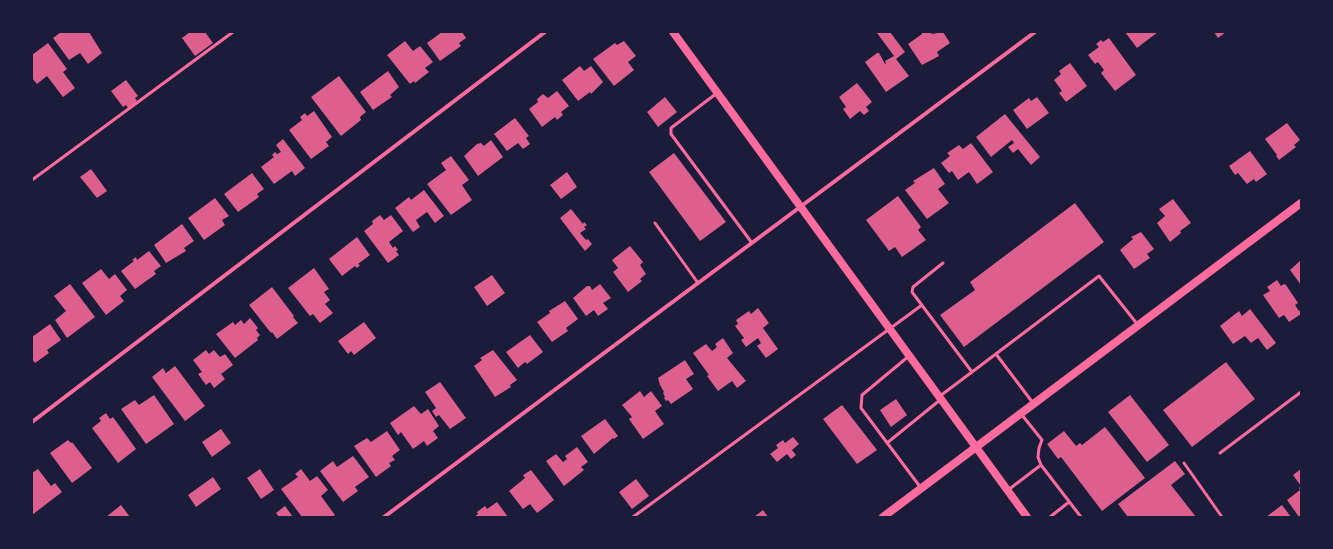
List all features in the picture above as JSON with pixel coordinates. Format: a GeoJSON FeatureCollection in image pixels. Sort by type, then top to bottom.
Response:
{"type":"FeatureCollection","features":[{"type":"Feature","properties":{"kind":"main road"},"geometry":{"type":"LineString","coordinates":[[672,32],[801,206],[1027,517]]}},
{"type":"Feature","properties":{"kind":"main road"},"geometry":{"type":"LineString","coordinates":[[883,517],[1301,203]]}},
{"type":"Feature","properties":{"kind":"street"},"geometry":{"type":"LineString","coordinates":[[32,422],[545,32]]}},
{"type":"Feature","properties":{"kind":"street"},"geometry":{"type":"LineString","coordinates":[[384,517],[1035,32]]}},
{"type":"Feature","properties":{"kind":"lane"},"geometry":{"type":"LineString","coordinates":[[32,180],[233,32]]}},
{"type":"Feature","properties":{"kind":"lane"},"geometry":{"type":"LineString","coordinates":[[717,93],[671,128],[671,134],[752,243]]}},
{"type":"Feature","properties":{"kind":"lane"},"geometry":{"type":"LineString","coordinates":[[655,223],[698,283]]}},
{"type":"Feature","properties":{"kind":"lane"},"geometry":{"type":"LineString","coordinates":[[943,263],[911,289],[972,372]]}},
{"type":"Feature","properties":{"kind":"lane"},"geometry":{"type":"LineString","coordinates":[[887,443],[972,372],[1099,276],[1138,325]]}},
{"type":"Feature","properties":{"kind":"lane"},"geometry":{"type":"LineString","coordinates":[[632,517],[922,305]]}},
{"type":"Feature","properties":{"kind":"lane"},"geometry":{"type":"LineString","coordinates":[[996,354],[1033,404]]}},
{"type":"Feature","properties":{"kind":"lane"},"geometry":{"type":"LineString","coordinates":[[910,355],[862,395],[861,408],[921,488]]}},
{"type":"Feature","properties":{"kind":"lane"},"geometry":{"type":"LineString","coordinates":[[1220,453],[1301,392]]}},
{"type":"Feature","properties":{"kind":"lane"},"geometry":{"type":"LineString","coordinates":[[1020,413],[1042,440],[1038,457],[1041,465],[1081,517]]}},
{"type":"Feature","properties":{"kind":"lane"},"geometry":{"type":"LineString","coordinates":[[1184,463],[1222,517]]}},
{"type":"Feature","properties":{"kind":"lane"},"geometry":{"type":"LineString","coordinates":[[1008,490],[1041,465]]}},
{"type":"Feature","properties":{"kind":"lane"},"geometry":{"type":"LineString","coordinates":[[1050,517],[1069,502]]}},
{"type":"Feature","properties":{"kind":"building"},"geometry":{"type":"Polygon","coordinates":[[[61,32],[89,32],[102,53],[88,64],[80,53],[69,60],[53,38],[61,32]]]}},
{"type":"Feature","properties":{"kind":"building"},"geometry":{"type":"Polygon","coordinates":[[[190,32],[205,32],[213,43],[195,56],[182,38],[190,32]]]}},
{"type":"Feature","properties":{"kind":"building"},"geometry":{"type":"Polygon","coordinates":[[[442,32],[462,32],[466,38],[459,43],[461,46],[440,61],[427,43],[442,32]]]}},
{"type":"Feature","properties":{"kind":"building"},"geometry":{"type":"Polygon","coordinates":[[[890,32],[905,52],[896,59],[909,76],[886,92],[865,62],[877,53],[879,53],[885,64],[885,61],[894,56],[877,33],[890,32]]]}},
{"type":"Feature","properties":{"kind":"building"},"geometry":{"type":"Polygon","coordinates":[[[921,32],[931,32],[932,34],[943,32],[950,43],[937,52],[939,56],[922,65],[908,44],[922,34],[921,32]]]}},
{"type":"Feature","properties":{"kind":"building"},"geometry":{"type":"Polygon","coordinates":[[[1125,32],[1158,32],[1137,48],[1125,32]]]}},
{"type":"Feature","properties":{"kind":"building"},"geometry":{"type":"Polygon","coordinates":[[[1214,32],[1226,32],[1218,38],[1214,32]]]}},
{"type":"Feature","properties":{"kind":"building"},"geometry":{"type":"Polygon","coordinates":[[[1109,38],[1136,75],[1115,91],[1101,73],[1104,70],[1098,62],[1095,64],[1088,55],[1099,47],[1096,44],[1101,40],[1103,42],[1109,38]]]}},
{"type":"Feature","properties":{"kind":"building"},"geometry":{"type":"Polygon","coordinates":[[[405,41],[413,51],[420,46],[433,62],[425,68],[429,72],[415,83],[414,81],[410,84],[387,55],[405,41]]]}},
{"type":"Feature","properties":{"kind":"building"},"geometry":{"type":"Polygon","coordinates":[[[624,41],[636,56],[628,62],[634,70],[614,86],[593,59],[615,43],[617,45],[624,41]]]}},
{"type":"Feature","properties":{"kind":"building"},"geometry":{"type":"Polygon","coordinates":[[[48,43],[67,69],[63,72],[75,88],[63,97],[47,76],[37,84],[32,78],[32,55],[48,43]]]}},
{"type":"Feature","properties":{"kind":"building"},"geometry":{"type":"Polygon","coordinates":[[[1070,63],[1087,86],[1066,102],[1059,93],[1062,91],[1054,80],[1061,74],[1059,71],[1070,63]]]}},
{"type":"Feature","properties":{"kind":"building"},"geometry":{"type":"Polygon","coordinates":[[[580,66],[584,71],[591,66],[603,82],[591,94],[590,92],[578,101],[562,80],[580,66]]]}},
{"type":"Feature","properties":{"kind":"building"},"geometry":{"type":"Polygon","coordinates":[[[388,71],[399,87],[390,95],[392,97],[373,110],[360,92],[388,71]]]}},
{"type":"Feature","properties":{"kind":"building"},"geometry":{"type":"Polygon","coordinates":[[[339,76],[366,112],[360,117],[361,120],[341,136],[311,97],[339,76]]]}},
{"type":"Feature","properties":{"kind":"building"},"geometry":{"type":"Polygon","coordinates":[[[126,80],[138,96],[135,98],[137,101],[128,108],[126,105],[123,107],[111,91],[126,80]]]}},
{"type":"Feature","properties":{"kind":"building"},"geometry":{"type":"Polygon","coordinates":[[[857,83],[872,102],[866,107],[869,111],[864,115],[860,111],[850,119],[843,109],[846,107],[839,97],[857,83]]]}},
{"type":"Feature","properties":{"kind":"building"},"geometry":{"type":"Polygon","coordinates":[[[557,91],[569,106],[561,112],[563,115],[557,120],[555,117],[542,127],[529,109],[538,102],[537,99],[543,94],[548,98],[557,91]]]}},
{"type":"Feature","properties":{"kind":"building"},"geometry":{"type":"Polygon","coordinates":[[[665,97],[677,112],[658,127],[647,112],[665,97]]]}},
{"type":"Feature","properties":{"kind":"building"},"geometry":{"type":"Polygon","coordinates":[[[1037,97],[1049,113],[1027,129],[1013,110],[1029,98],[1031,101],[1037,97]]]}},
{"type":"Feature","properties":{"kind":"building"},"geometry":{"type":"Polygon","coordinates":[[[314,111],[332,137],[326,142],[329,146],[311,159],[289,130],[302,120],[300,117],[305,113],[307,116],[314,111]]]}},
{"type":"Feature","properties":{"kind":"building"},"geometry":{"type":"Polygon","coordinates":[[[1005,114],[1040,157],[1031,165],[1018,149],[1013,153],[1008,147],[1014,143],[1012,140],[991,157],[976,137],[1005,114]]]}},
{"type":"Feature","properties":{"kind":"building"},"geometry":{"type":"Polygon","coordinates":[[[515,118],[529,136],[526,138],[530,144],[523,149],[518,143],[507,151],[494,134],[515,118]]]}},
{"type":"Feature","properties":{"kind":"building"},"geometry":{"type":"Polygon","coordinates":[[[1287,123],[1300,140],[1294,145],[1296,147],[1279,160],[1265,139],[1287,123]]]}},
{"type":"Feature","properties":{"kind":"building"},"geometry":{"type":"Polygon","coordinates":[[[283,139],[305,168],[295,176],[292,171],[274,184],[261,167],[274,157],[272,155],[275,152],[277,154],[281,152],[276,145],[283,139]]]}},
{"type":"Feature","properties":{"kind":"building"},"geometry":{"type":"Polygon","coordinates":[[[491,140],[503,157],[478,176],[464,156],[477,144],[481,143],[484,146],[491,140]]]}},
{"type":"Feature","properties":{"kind":"building"},"geometry":{"type":"Polygon","coordinates":[[[971,143],[993,172],[977,184],[969,172],[958,180],[952,171],[949,173],[941,163],[950,156],[947,153],[959,145],[963,149],[971,143]]]}},
{"type":"Feature","properties":{"kind":"building"},"geometry":{"type":"Polygon","coordinates":[[[1250,151],[1267,174],[1256,182],[1254,179],[1247,184],[1238,173],[1235,175],[1229,166],[1250,151]]]}},
{"type":"Feature","properties":{"kind":"building"},"geometry":{"type":"Polygon","coordinates":[[[674,153],[726,222],[700,241],[649,172],[674,153]]]}},
{"type":"Feature","properties":{"kind":"building"},"geometry":{"type":"Polygon","coordinates":[[[451,156],[469,180],[462,185],[472,200],[451,215],[427,184],[446,170],[441,163],[451,156]]]}},
{"type":"Feature","properties":{"kind":"building"},"geometry":{"type":"Polygon","coordinates":[[[934,168],[945,184],[938,189],[949,203],[927,219],[905,190],[915,183],[913,181],[934,168]]]}},
{"type":"Feature","properties":{"kind":"building"},"geometry":{"type":"Polygon","coordinates":[[[91,169],[107,191],[97,198],[80,177],[91,169]]]}},
{"type":"Feature","properties":{"kind":"building"},"geometry":{"type":"Polygon","coordinates":[[[567,172],[577,187],[561,199],[550,185],[567,172]]]}},
{"type":"Feature","properties":{"kind":"building"},"geometry":{"type":"Polygon","coordinates":[[[252,173],[264,189],[257,194],[259,197],[238,212],[224,194],[252,173]]]}},
{"type":"Feature","properties":{"kind":"building"},"geometry":{"type":"Polygon","coordinates":[[[424,190],[444,216],[435,223],[427,212],[416,220],[420,227],[413,232],[395,208],[409,197],[411,200],[424,190]]]}},
{"type":"Feature","properties":{"kind":"building"},"geometry":{"type":"Polygon","coordinates":[[[898,196],[921,227],[918,230],[926,240],[902,257],[895,247],[889,251],[866,220],[898,196]]]}},
{"type":"Feature","properties":{"kind":"building"},"geometry":{"type":"Polygon","coordinates":[[[215,198],[229,216],[222,220],[225,225],[204,240],[188,218],[215,198]]]}},
{"type":"Feature","properties":{"kind":"building"},"geometry":{"type":"Polygon","coordinates":[[[1173,199],[1191,223],[1180,231],[1181,233],[1170,242],[1157,223],[1165,216],[1159,209],[1173,199]]]}},
{"type":"Feature","properties":{"kind":"building"},"geometry":{"type":"Polygon","coordinates":[[[1075,203],[1104,242],[964,347],[940,315],[975,290],[970,282],[1075,203]]]}},
{"type":"Feature","properties":{"kind":"building"},"geometry":{"type":"Polygon","coordinates":[[[571,209],[583,224],[584,222],[587,225],[584,227],[586,229],[580,233],[592,244],[585,251],[560,218],[571,209]]]}},
{"type":"Feature","properties":{"kind":"building"},"geometry":{"type":"Polygon","coordinates":[[[380,215],[384,220],[391,215],[403,231],[389,242],[393,248],[395,246],[399,255],[388,263],[364,231],[373,224],[372,221],[380,215]]]}},
{"type":"Feature","properties":{"kind":"building"},"geometry":{"type":"Polygon","coordinates":[[[182,224],[194,241],[184,248],[186,251],[166,263],[154,245],[182,224]]]}},
{"type":"Feature","properties":{"kind":"building"},"geometry":{"type":"Polygon","coordinates":[[[1141,232],[1154,249],[1147,254],[1150,258],[1134,269],[1120,250],[1133,239],[1131,237],[1141,232]]]}},
{"type":"Feature","properties":{"kind":"building"},"geometry":{"type":"Polygon","coordinates":[[[357,237],[370,255],[358,264],[360,265],[357,268],[355,266],[342,276],[329,259],[357,237]]]}},
{"type":"Feature","properties":{"kind":"building"},"geometry":{"type":"Polygon","coordinates":[[[630,246],[643,262],[640,265],[646,274],[640,279],[642,281],[628,292],[613,272],[618,268],[612,260],[630,246]]]}},
{"type":"Feature","properties":{"kind":"building"},"geometry":{"type":"Polygon","coordinates":[[[149,251],[161,266],[154,271],[156,274],[135,289],[121,271],[134,261],[132,260],[136,257],[137,260],[149,251]]]}},
{"type":"Feature","properties":{"kind":"building"},"geometry":{"type":"Polygon","coordinates":[[[1301,260],[1301,285],[1290,270],[1301,260]]]}},
{"type":"Feature","properties":{"kind":"building"},"geometry":{"type":"Polygon","coordinates":[[[314,268],[329,289],[324,292],[330,300],[325,304],[333,313],[320,323],[313,314],[310,316],[288,288],[314,268]]]}},
{"type":"Feature","properties":{"kind":"building"},"geometry":{"type":"Polygon","coordinates":[[[101,269],[109,279],[115,274],[127,290],[120,296],[124,301],[106,315],[82,283],[101,269]]]}},
{"type":"Feature","properties":{"kind":"building"},"geometry":{"type":"Polygon","coordinates":[[[492,275],[505,293],[487,306],[474,287],[492,275]]]}},
{"type":"Feature","properties":{"kind":"building"},"geometry":{"type":"Polygon","coordinates":[[[1277,280],[1281,286],[1284,284],[1286,285],[1298,303],[1295,305],[1299,311],[1301,310],[1301,314],[1289,322],[1284,315],[1279,318],[1263,295],[1270,291],[1267,287],[1277,280]]]}},
{"type":"Feature","properties":{"kind":"building"},"geometry":{"type":"Polygon","coordinates":[[[70,284],[95,317],[67,338],[55,320],[66,311],[54,296],[70,284]]]}},
{"type":"Feature","properties":{"kind":"building"},"geometry":{"type":"Polygon","coordinates":[[[600,284],[611,298],[603,303],[608,309],[598,316],[594,310],[586,316],[573,298],[587,286],[590,286],[592,290],[600,284]]]}},
{"type":"Feature","properties":{"kind":"building"},"geometry":{"type":"Polygon","coordinates":[[[272,287],[298,323],[277,339],[249,305],[272,287]]]}},
{"type":"Feature","properties":{"kind":"building"},"geometry":{"type":"Polygon","coordinates":[[[565,301],[578,319],[566,328],[568,331],[552,342],[537,322],[550,313],[549,311],[565,301]]]}},
{"type":"Feature","properties":{"kind":"building"},"geometry":{"type":"Polygon","coordinates":[[[758,308],[769,323],[763,328],[778,349],[766,358],[757,346],[761,343],[758,338],[746,347],[741,340],[744,338],[735,326],[738,324],[736,320],[749,311],[751,314],[758,308]]]}},
{"type":"Feature","properties":{"kind":"building"},"geometry":{"type":"Polygon","coordinates":[[[1250,309],[1276,343],[1267,350],[1258,338],[1251,343],[1245,336],[1233,344],[1220,326],[1239,311],[1242,316],[1250,309]]]}},
{"type":"Feature","properties":{"kind":"building"},"geometry":{"type":"Polygon","coordinates":[[[250,318],[258,328],[256,330],[260,335],[257,338],[258,340],[235,358],[216,334],[233,322],[235,325],[241,320],[244,324],[250,318]]]}},
{"type":"Feature","properties":{"kind":"building"},"geometry":{"type":"Polygon","coordinates":[[[364,322],[376,338],[354,355],[351,351],[348,354],[338,341],[364,322]]]}},
{"type":"Feature","properties":{"kind":"building"},"geometry":{"type":"Polygon","coordinates":[[[50,324],[61,340],[47,350],[49,353],[35,363],[32,359],[32,337],[50,324]]]}},
{"type":"Feature","properties":{"kind":"building"},"geometry":{"type":"Polygon","coordinates":[[[530,335],[543,352],[527,364],[525,362],[518,368],[506,352],[530,335]]]}},
{"type":"Feature","properties":{"kind":"building"},"geometry":{"type":"Polygon","coordinates":[[[723,338],[733,353],[727,358],[746,381],[737,388],[732,381],[718,391],[707,376],[709,375],[693,353],[706,344],[712,351],[717,347],[715,344],[723,338]]]}},
{"type":"Feature","properties":{"kind":"building"},"geometry":{"type":"Polygon","coordinates":[[[206,350],[209,354],[214,350],[220,357],[225,354],[233,365],[221,374],[225,379],[214,388],[210,382],[206,385],[198,374],[202,372],[193,360],[206,350]]]}},
{"type":"Feature","properties":{"kind":"building"},"geometry":{"type":"Polygon","coordinates":[[[493,350],[517,380],[510,385],[511,387],[495,397],[474,366],[482,360],[480,358],[493,350]]]}},
{"type":"Feature","properties":{"kind":"building"},"geometry":{"type":"Polygon","coordinates":[[[685,360],[694,374],[686,379],[693,389],[671,404],[664,398],[664,392],[658,378],[685,360]]]}},
{"type":"Feature","properties":{"kind":"building"},"geometry":{"type":"Polygon","coordinates":[[[1226,362],[1255,399],[1192,447],[1163,410],[1226,362]]]}},
{"type":"Feature","properties":{"kind":"building"},"geometry":{"type":"Polygon","coordinates":[[[175,366],[205,406],[185,421],[152,377],[163,368],[166,373],[175,366]]]}},
{"type":"Feature","properties":{"kind":"building"},"geometry":{"type":"Polygon","coordinates":[[[440,382],[466,418],[450,429],[439,415],[436,417],[432,411],[436,408],[425,392],[440,382]]]}},
{"type":"Feature","properties":{"kind":"building"},"geometry":{"type":"Polygon","coordinates":[[[640,391],[644,397],[651,391],[662,406],[655,411],[664,424],[643,439],[629,419],[632,417],[622,405],[640,391]]]}},
{"type":"Feature","properties":{"kind":"building"},"geometry":{"type":"Polygon","coordinates":[[[154,395],[174,424],[146,444],[121,409],[135,400],[139,405],[154,395]]]}},
{"type":"Feature","properties":{"kind":"building"},"geometry":{"type":"Polygon","coordinates":[[[1130,395],[1169,445],[1147,462],[1108,412],[1130,395]]]}},
{"type":"Feature","properties":{"kind":"building"},"geometry":{"type":"Polygon","coordinates":[[[896,399],[907,415],[891,427],[880,410],[896,399]]]}},
{"type":"Feature","properties":{"kind":"building"},"geometry":{"type":"Polygon","coordinates":[[[842,405],[877,450],[857,464],[823,419],[842,405]]]}},
{"type":"Feature","properties":{"kind":"building"},"geometry":{"type":"Polygon","coordinates":[[[414,406],[421,414],[428,409],[439,426],[433,431],[438,438],[427,446],[424,441],[413,449],[401,432],[398,435],[390,423],[414,406]]]}},
{"type":"Feature","properties":{"kind":"building"},"geometry":{"type":"Polygon","coordinates":[[[106,413],[110,419],[113,417],[136,449],[118,463],[92,428],[101,421],[99,418],[106,413]]]}},
{"type":"Feature","properties":{"kind":"building"},"geometry":{"type":"Polygon","coordinates":[[[605,419],[618,436],[614,439],[613,438],[594,454],[581,436],[605,419]]]}},
{"type":"Feature","properties":{"kind":"building"},"geometry":{"type":"Polygon","coordinates":[[[1105,427],[1145,478],[1102,511],[1061,457],[1058,459],[1047,444],[1064,431],[1076,446],[1080,443],[1082,445],[1105,427]]]}},
{"type":"Feature","properties":{"kind":"building"},"geometry":{"type":"Polygon","coordinates":[[[221,429],[231,443],[212,457],[202,442],[221,429]]]}},
{"type":"Feature","properties":{"kind":"building"},"geometry":{"type":"Polygon","coordinates":[[[387,431],[400,450],[392,456],[395,460],[389,463],[391,466],[376,477],[354,446],[367,438],[371,442],[387,431]]]}},
{"type":"Feature","properties":{"kind":"building"},"geometry":{"type":"Polygon","coordinates":[[[793,437],[799,444],[792,450],[796,455],[791,459],[787,454],[777,462],[770,454],[778,448],[776,445],[783,440],[785,443],[793,437]]]}},
{"type":"Feature","properties":{"kind":"building"},"geometry":{"type":"Polygon","coordinates":[[[68,440],[71,443],[72,442],[92,468],[72,483],[50,453],[68,440]]]}},
{"type":"Feature","properties":{"kind":"building"},"geometry":{"type":"Polygon","coordinates":[[[577,447],[588,462],[581,467],[584,470],[564,486],[546,461],[556,454],[563,462],[567,459],[565,456],[577,447]]]}},
{"type":"Feature","properties":{"kind":"building"},"geometry":{"type":"Polygon","coordinates":[[[353,456],[369,477],[355,487],[358,491],[343,502],[320,471],[333,461],[337,467],[353,456]]]}},
{"type":"Feature","properties":{"kind":"building"},"geometry":{"type":"Polygon","coordinates":[[[1175,461],[1185,474],[1171,485],[1196,517],[1128,517],[1118,504],[1175,461]]]}},
{"type":"Feature","properties":{"kind":"building"},"geometry":{"type":"Polygon","coordinates":[[[38,469],[51,486],[55,483],[62,492],[32,515],[32,473],[38,469]]]}},
{"type":"Feature","properties":{"kind":"building"},"geometry":{"type":"Polygon","coordinates":[[[260,469],[274,490],[261,499],[247,478],[260,469]]]}},
{"type":"Feature","properties":{"kind":"building"},"geometry":{"type":"Polygon","coordinates":[[[301,469],[310,481],[317,476],[328,490],[321,496],[335,515],[332,517],[302,517],[281,489],[298,477],[295,474],[301,469]]]}},
{"type":"Feature","properties":{"kind":"building"},"geometry":{"type":"Polygon","coordinates":[[[1301,469],[1301,486],[1293,475],[1301,469]]]}},
{"type":"Feature","properties":{"kind":"building"},"geometry":{"type":"Polygon","coordinates":[[[531,470],[554,500],[537,513],[530,504],[523,509],[509,491],[525,478],[523,475],[531,470]]]}},
{"type":"Feature","properties":{"kind":"building"},"geometry":{"type":"Polygon","coordinates":[[[213,477],[221,489],[196,507],[188,495],[213,477]]]}},
{"type":"Feature","properties":{"kind":"building"},"geometry":{"type":"Polygon","coordinates":[[[636,479],[649,496],[632,509],[619,492],[636,479]]]}},
{"type":"Feature","properties":{"kind":"building"},"geometry":{"type":"Polygon","coordinates":[[[1301,486],[1301,517],[1299,517],[1287,500],[1300,490],[1299,488],[1301,486]]]}},
{"type":"Feature","properties":{"kind":"building"},"geometry":{"type":"Polygon","coordinates":[[[497,502],[508,517],[474,517],[478,514],[477,512],[485,506],[487,509],[497,502]]]}},
{"type":"Feature","properties":{"kind":"building"},"geometry":{"type":"Polygon","coordinates":[[[121,505],[130,517],[106,517],[121,505]]]}},
{"type":"Feature","properties":{"kind":"building"},"geometry":{"type":"Polygon","coordinates":[[[1282,505],[1291,517],[1266,517],[1282,505]]]}},
{"type":"Feature","properties":{"kind":"building"},"geometry":{"type":"Polygon","coordinates":[[[285,506],[293,517],[279,517],[276,513],[285,506]]]}},
{"type":"Feature","properties":{"kind":"building"},"geometry":{"type":"Polygon","coordinates":[[[763,510],[768,517],[754,517],[763,510]]]}}]}
